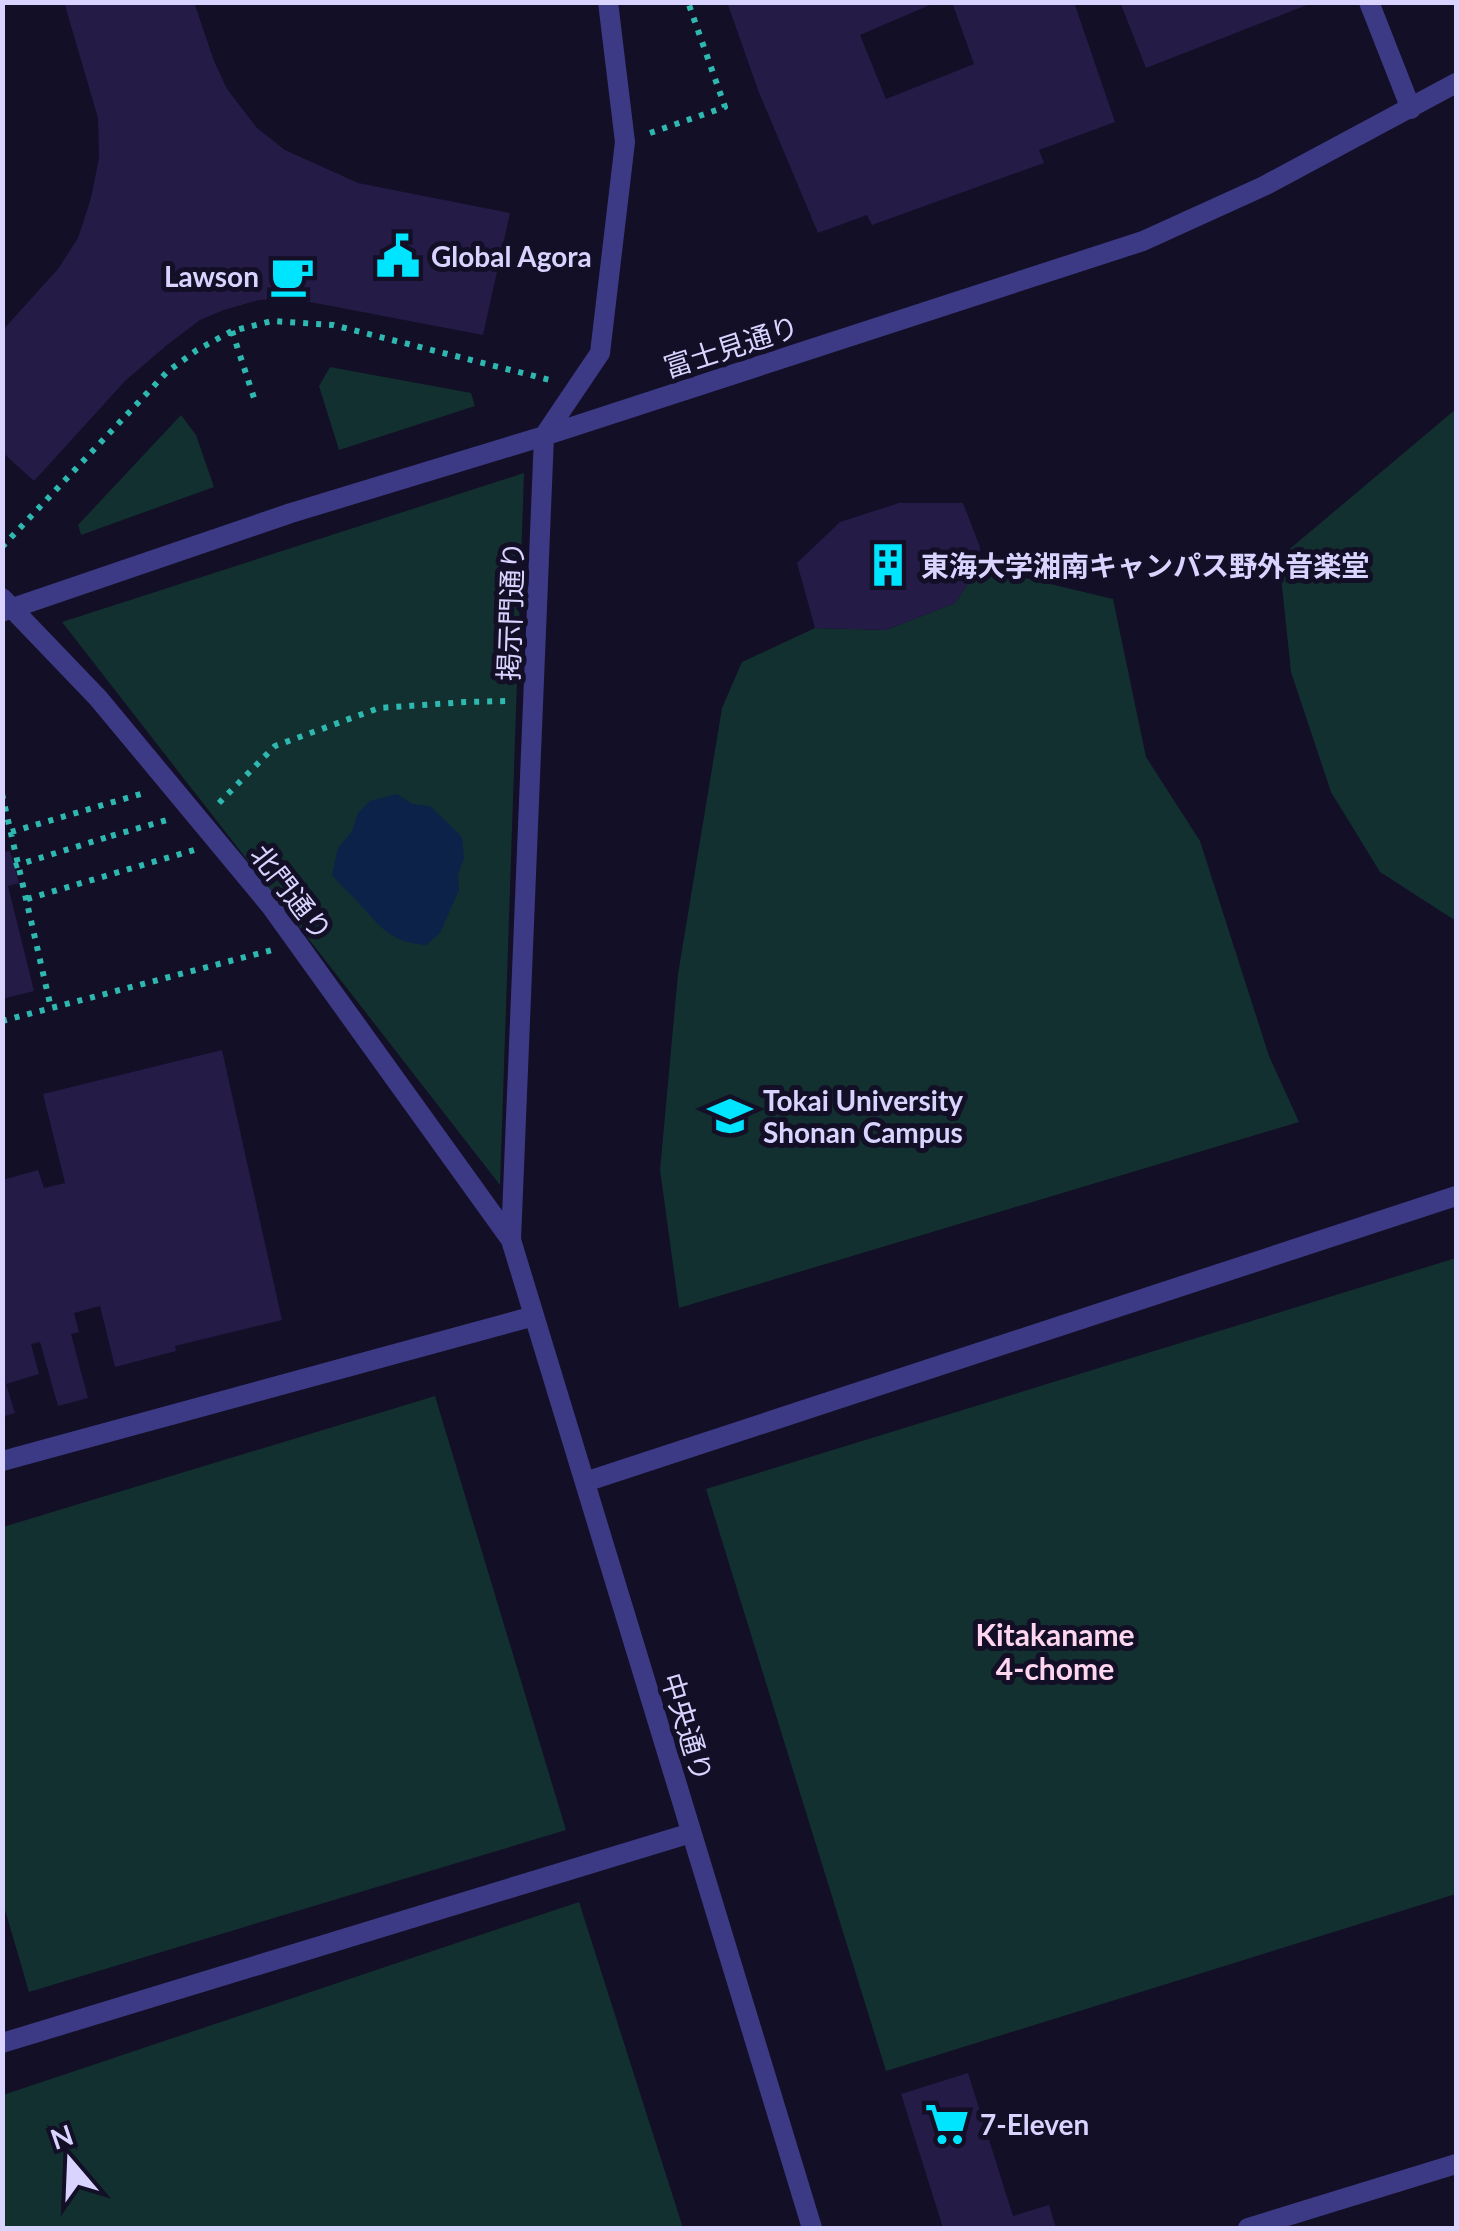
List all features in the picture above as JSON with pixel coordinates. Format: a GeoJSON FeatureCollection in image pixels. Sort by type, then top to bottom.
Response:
{"type":"FeatureCollection","features":[{"type":"Feature","properties":{"kind":"lane"},"geometry":{"type":"LineString","coordinates":[[544,436],[600,353],[625,142],[608,2]]}},
{"type":"Feature","properties":{"kind":"lane"},"geometry":{"type":"LineString","coordinates":[[1370,2],[1411,109]]}},
{"type":"Feature","properties":{"kind":"lane","name":"富士見通り"},"geometry":{"type":"LineString","coordinates":[[6,605],[544,436],[1143,241],[1264,186],[1456,83]]}},
{"type":"Feature","properties":{"kind":"lane","name":"掲示門通り"},"geometry":{"type":"LineString","coordinates":[[512,1240],[544,436]]}},
{"type":"Feature","properties":{"kind":"lane","name":"北門通り"},"geometry":{"type":"LineString","coordinates":[[6,605],[98,698],[270,905],[512,1240]]}},
{"type":"Feature","properties":{"kind":"lane"},"geometry":{"type":"LineString","coordinates":[[584,1482],[1456,1196]]}},
{"type":"Feature","properties":{"kind":"lane","name":"中央通り"},"geometry":{"type":"LineString","coordinates":[[512,1240],[812,2228]]}},
{"type":"Feature","properties":{"kind":"lane"},"geometry":{"type":"LineString","coordinates":[[2,1462],[534,1316]]}},
{"type":"Feature","properties":{"kind":"lane"},"geometry":{"type":"LineString","coordinates":[[2,2043],[692,1833]]}},
{"type":"Feature","properties":{"kind":"lane"},"geometry":{"type":"LineString","coordinates":[[1248,2228],[1456,2164]]}},
{"type":"Feature","properties":{"kind":"path"},"geometry":{"type":"LineString","coordinates":[[625,142],[724,107],[688,2]]}},
{"type":"Feature","properties":{"kind":"path"},"geometry":{"type":"LineString","coordinates":[[2,547],[167,372],[232,330],[272,322],[333,325],[577,387]]}},
{"type":"Feature","properties":{"kind":"path"},"geometry":{"type":"LineString","coordinates":[[232,330],[254,398]]}},
{"type":"Feature","properties":{"kind":"path"},"geometry":{"type":"LineString","coordinates":[[14,866],[111,836],[197,817],[275,746],[380,708],[534,701]]}},
{"type":"Feature","properties":{"kind":"path"},"geometry":{"type":"LineString","coordinates":[[11,832],[170,785]]}},
{"type":"Feature","properties":{"kind":"path"},"geometry":{"type":"LineString","coordinates":[[2,794],[52,1008]]}},
{"type":"Feature","properties":{"kind":"path"},"geometry":{"type":"LineString","coordinates":[[27,899],[218,843]]}},
{"type":"Feature","properties":{"kind":"path"},"geometry":{"type":"LineString","coordinates":[[2,1021],[298,944]]}},
{"type":"Feature","properties":{"kind":"green space"},"geometry":{"type":"Polygon","coordinates":[[[330,367],[471,393],[475,406],[339,450],[319,386],[330,367]]]}},
{"type":"Feature","properties":{"kind":"green space"},"geometry":{"type":"Polygon","coordinates":[[[1456,409],[1456,921],[1380,872],[1331,792],[1291,672],[1279,558],[1456,409]]]}},
{"type":"Feature","properties":{"kind":"green space"},"geometry":{"type":"Polygon","coordinates":[[[181,415],[196,435],[214,487],[81,535],[78,525],[181,415]]]}},
{"type":"Feature","properties":{"kind":"green space"},"geometry":{"type":"Polygon","coordinates":[[[524,473],[500,1185],[62,622],[524,473]]]}},
{"type":"Feature","properties":{"kind":"green space"},"geometry":{"type":"Polygon","coordinates":[[[979,567],[1113,599],[1146,757],[1200,841],[1269,1056],[1299,1122],[679,1308],[660,1170],[678,974],[722,708],[742,662],[815,628],[886,630],[955,603],[979,567]]]}},
{"type":"Feature","properties":{"kind":"green space"},"geometry":{"type":"Polygon","coordinates":[[[1456,1258],[1456,1894],[886,2071],[706,1489],[1456,1258]]]}},
{"type":"Feature","properties":{"kind":"green space"},"geometry":{"type":"Polygon","coordinates":[[[435,1396],[566,1830],[29,1992],[3,1903],[3,1527],[435,1396]]]}},
{"type":"Feature","properties":{"kind":"green space"},"geometry":{"type":"Polygon","coordinates":[[[579,1902],[683,2228],[3,2228],[3,2095],[579,1902]]]}},
{"type":"Feature","properties":{"kind":"water"},"geometry":{"type":"Polygon","coordinates":[[[397,794],[412,804],[430,806],[462,837],[464,859],[458,874],[459,890],[440,933],[426,945],[393,936],[332,875],[338,848],[352,831],[358,813],[370,801],[397,794]]]}},
{"type":"Feature","properties":{"kind":"building"},"geometry":{"type":"Polygon","coordinates":[[[64,2],[194,2],[227,89],[257,128],[285,150],[358,183],[510,213],[483,335],[289,298],[259,300],[224,310],[200,320],[126,380],[34,481],[2,452],[2,331],[58,269],[78,238],[99,158],[98,118],[64,2]]]}},
{"type":"Feature","properties":{"kind":"building"},"geometry":{"type":"Polygon","coordinates":[[[727,2],[937,2],[860,35],[886,99],[974,64],[952,2],[1074,2],[1115,122],[1039,150],[1044,163],[872,225],[867,215],[818,233],[758,90],[727,2]]]}},
{"type":"Feature","properties":{"kind":"building"},"geometry":{"type":"Polygon","coordinates":[[[1120,2],[1312,2],[1312,3],[1146,68],[1120,2]]]}},
{"type":"Feature","properties":{"kind":"building","name":"東海大学湘南キャンパス野外音楽堂"},"geometry":{"type":"Polygon","coordinates":[[[899,503],[963,503],[980,547],[979,567],[955,603],[886,630],[815,628],[797,563],[840,522],[899,503]]]}},
{"type":"Feature","properties":{"kind":"building"},"geometry":{"type":"Polygon","coordinates":[[[10,851],[19,883],[8,886],[34,991],[2,999],[2,852],[10,851]]]}},
{"type":"Feature","properties":{"kind":"building"},"geometry":{"type":"Polygon","coordinates":[[[222,1050],[282,1320],[175,1346],[176,1351],[115,1367],[100,1306],[74,1313],[79,1332],[71,1334],[88,1398],[58,1406],[40,1342],[31,1344],[39,1374],[6,1384],[15,1413],[2,1417],[2,1180],[38,1170],[44,1188],[65,1183],[43,1094],[222,1050]]]}},
{"type":"Feature","properties":{"kind":"building","name":"7-Eleven"},"geometry":{"type":"Polygon","coordinates":[[[968,2073],[1013,2216],[1049,2205],[1056,2228],[943,2228],[901,2094],[968,2073]]]}},
{"type":"Feature","properties":{"kind":"place","name":"Global Agora"},"geometry":{"type":"Point","coordinates":[398,256]}},
{"type":"Feature","properties":{"kind":"place","name":"Lawson"},"geometry":{"type":"Point","coordinates":[292,276]}},
{"type":"Feature","properties":{"kind":"place","name":"東海大学湘南キャンパス野外音楽堂"},"geometry":{"type":"Point","coordinates":[888,565]}},
{"type":"Feature","properties":{"kind":"place","name":"Tokai University Shonan Campus"},"geometry":{"type":"Point","coordinates":[730,1116]}},
{"type":"Feature","properties":{"kind":"place","name":"7-Eleven"},"geometry":{"type":"Point","coordinates":[947,2124]}},
{"type":"Feature","properties":{"kind":"district","name":"Kitakaname 4-chome"},"geometry":{"type":"Point","coordinates":[1055,1651]}}]}
